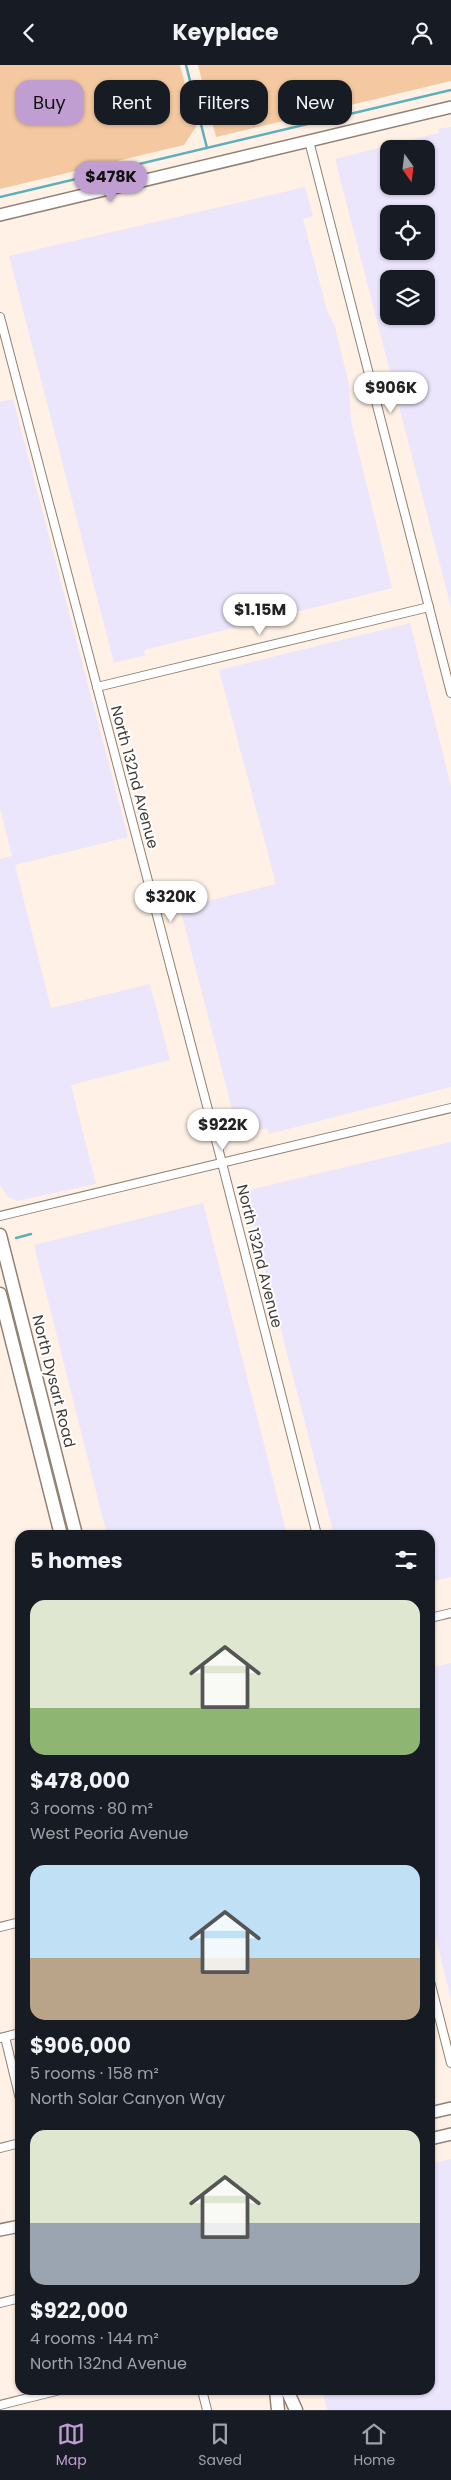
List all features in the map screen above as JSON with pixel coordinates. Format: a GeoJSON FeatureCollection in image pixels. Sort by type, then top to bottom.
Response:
{"type":"FeatureCollection","features":[{"type":"Feature","properties":{"kind":"main road"},"geometry":{"type":"LineString","coordinates":[[0,215],[451,107]]}},
{"type":"Feature","properties":{"kind":"main road","name":"North Dysart Road"},"geometry":{"type":"LineString","coordinates":[[0,1235],[75,1530]]}},
{"type":"Feature","properties":{"kind":"main road","name":"North Dysart Road"},"geometry":{"type":"LineString","coordinates":[[0,1294],[60,1530]]}},
{"type":"Feature","properties":{"kind":"main road"},"geometry":{"type":"LineString","coordinates":[[435,2112],[451,2108]]}},
{"type":"Feature","properties":{"kind":"main road"},"geometry":{"type":"LineString","coordinates":[[435,2138],[451,2134]]}},
{"type":"Feature","properties":{"kind":"main road"},"geometry":{"type":"LineString","coordinates":[[0,2230],[15,2226]]}},
{"type":"Feature","properties":{"kind":"main road"},"geometry":{"type":"LineString","coordinates":[[276,2395],[278,2410]]}},
{"type":"Feature","properties":{"kind":"main road"},"geometry":{"type":"LineString","coordinates":[[289,2395],[296,2410]]}},
{"type":"Feature","properties":{"kind":"street"},"geometry":{"type":"LineString","coordinates":[[309,141],[451,693]]}},
{"type":"Feature","properties":{"kind":"street","name":"North 132nd Avenue"},"geometry":{"type":"LineString","coordinates":[[0,317],[222,1163],[316,1530]]}},
{"type":"Feature","properties":{"kind":"street"},"geometry":{"type":"LineString","coordinates":[[97,687],[429,607]]}},
{"type":"Feature","properties":{"kind":"street"},"geometry":{"type":"LineString","coordinates":[[0,1217],[451,1108]]}},
{"type":"Feature","properties":{"kind":"street"},"geometry":{"type":"LineString","coordinates":[[435,1617],[451,1613]]}},
{"type":"Feature","properties":{"kind":"street"},"geometry":{"type":"LineString","coordinates":[[0,1927],[15,1923]]}},
{"type":"Feature","properties":{"kind":"street"},"geometry":{"type":"LineString","coordinates":[[435,2001],[451,2063]]}},
{"type":"Feature","properties":{"kind":"street"},"geometry":{"type":"LineString","coordinates":[[15,2034],[2,2037],[15,2082]]}},
{"type":"Feature","properties":{"kind":"street"},"geometry":{"type":"LineString","coordinates":[[0,2148],[15,2144]]}},
{"type":"Feature","properties":{"kind":"street"},"geometry":{"type":"LineString","coordinates":[[0,2303],[15,2299]]}},
{"type":"Feature","properties":{"kind":"street"},"geometry":{"type":"LineString","coordinates":[[0,2405],[40,2395]]}},
{"type":"Feature","properties":{"kind":"street"},"geometry":{"type":"LineString","coordinates":[[203,2395],[207,2410]]}},
{"type":"Feature","properties":{"kind":"shaded area"},"geometry":{"type":"Polygon","coordinates":[[[0,65],[180,65],[184,80],[180,80],[180,125],[195,125],[196,127],[184,145],[0,189],[0,65]]]}},
{"type":"Feature","properties":{"kind":"shaded area"},"geometry":{"type":"Polygon","coordinates":[[[198,65],[451,65],[451,81],[352,105],[352,80],[278,80],[278,122],[268,125],[268,80],[202,80],[198,65]]]}},
{"type":"Feature","properties":{"kind":"shaded area"},"geometry":{"type":"Polygon","coordinates":[[[213,125],[266,125],[216,137],[213,125]]]}},
{"type":"Feature","properties":{"kind":"shaded area"},"geometry":{"type":"Polygon","coordinates":[[[451,127],[451,607],[335,159],[380,148],[380,195],[435,195],[435,140],[411,140],[439,133],[438,129],[451,127]]]}},
{"type":"Feature","properties":{"kind":"shaded area"},"geometry":{"type":"Polygon","coordinates":[[[305,187],[313,216],[303,219],[327,310],[335,327],[349,384],[351,421],[392,588],[144,650],[145,655],[114,663],[9,256],[305,187]]]}},
{"type":"Feature","properties":{"kind":"shaded area"},"geometry":{"type":"Polygon","coordinates":[[[13,399],[128,837],[15,865],[51,1008],[150,984],[170,1060],[71,1085],[96,1184],[17,1201],[8,1197],[0,1185],[0,859],[12,856],[0,808],[0,402],[13,399]]]}},
{"type":"Feature","properties":{"kind":"shaded area"},"geometry":{"type":"Polygon","coordinates":[[[410,623],[451,786],[451,1087],[269,1134],[267,1128],[239,1136],[180,908],[276,884],[219,670],[410,623]]]}},
{"type":"Feature","properties":{"kind":"shaded area"},"geometry":{"type":"Polygon","coordinates":[[[451,1142],[451,1577],[435,1581],[435,1530],[333,1530],[245,1191],[451,1142]]]}},
{"type":"Feature","properties":{"kind":"shaded area"},"geometry":{"type":"Polygon","coordinates":[[[203,1203],[286,1530],[106,1530],[34,1245],[203,1203]]]}},
{"type":"Feature","properties":{"kind":"shaded area"},"geometry":{"type":"Polygon","coordinates":[[[451,1663],[451,1999],[435,1935],[435,1667],[451,1663]]]}},
{"type":"Feature","properties":{"kind":"shaded area"},"geometry":{"type":"Polygon","coordinates":[[[451,2159],[451,2410],[327,2410],[323,2395],[435,2395],[435,2163],[451,2159]]]}},
{"type":"Feature","properties":{"kind":"waterway"},"geometry":{"type":"LineString","coordinates":[[186,65],[207,148]]}},
{"type":"Feature","properties":{"kind":"waterway"},"geometry":{"type":"LineString","coordinates":[[0,197],[451,90]]}},
{"type":"Feature","properties":{"kind":"waterway"},"geometry":{"type":"LineString","coordinates":[[16,1238],[31,1234]]}}]}
